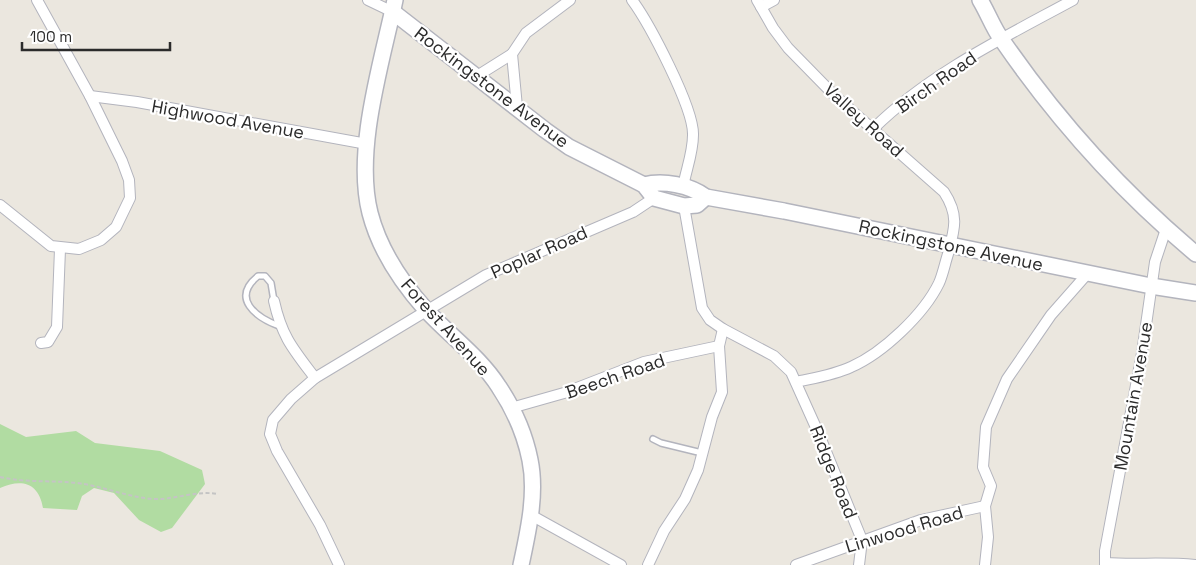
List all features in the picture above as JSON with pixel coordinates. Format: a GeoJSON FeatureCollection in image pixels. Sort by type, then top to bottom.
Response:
{"type":"FeatureCollection","features":[{"type":"Feature","properties":{"kind":"street"},"geometry":{"type":"LineString","coordinates":[[0,204],[50,246],[60,249],[79,249],[101,240],[116,226],[130,198],[129,180],[90,96],[36,0]]}},
{"type":"Feature","properties":{"kind":"street","name":"Rockingstone Avenue"},"geometry":{"type":"LineString","coordinates":[[368,0],[394,6],[516,107],[569,146],[644,185],[654,198]]}},
{"type":"Feature","properties":{"kind":"street"},"geometry":{"type":"LineString","coordinates":[[477,76],[512,54],[526,33],[570,0]]}},
{"type":"Feature","properties":{"kind":"street"},"geometry":{"type":"LineString","coordinates":[[632,0],[659,44],[686,107],[694,132],[692,153],[683,187]]}},
{"type":"Feature","properties":{"kind":"street"},"geometry":{"type":"LineString","coordinates":[[759,3],[774,0]]}},
{"type":"Feature","properties":{"kind":"street"},"geometry":{"type":"LineString","coordinates":[[980,0],[1000,38],[1055,112],[1093,156],[1166,229],[1196,254]]}},
{"type":"Feature","properties":{"kind":"street","name":"Birch Road"},"geometry":{"type":"LineString","coordinates":[[874,128],[929,83],[1000,38],[1073,0]]}},
{"type":"Feature","properties":{"kind":"street","name":"Valley Road"},"geometry":{"type":"LineString","coordinates":[[759,3],[773,28],[788,48],[835,96],[874,128],[944,192],[952,205],[955,216],[940,282],[930,300],[895,336],[852,367],[829,375],[796,382]]}},
{"type":"Feature","properties":{"kind":"street","name":"Forest Avenue"},"geometry":{"type":"LineString","coordinates":[[394,6],[364,161],[366,192],[376,234],[395,268],[427,310],[474,356],[499,386],[524,439],[530,461],[532,487],[530,514],[521,565]]}},
{"type":"Feature","properties":{"kind":"street"},"geometry":{"type":"LineString","coordinates":[[512,54],[516,107]]}},
{"type":"Feature","properties":{"kind":"street","name":"Highwood Avenue"},"geometry":{"type":"LineString","coordinates":[[90,96],[137,102],[367,144]]}},
{"type":"Feature","properties":{"kind":"street","name":"Rockingstone Avenue"},"geometry":{"type":"LineString","coordinates":[[644,185],[658,181],[697,190],[706,197],[950,244],[1151,286],[1196,293]]}},
{"type":"Feature","properties":{"kind":"street"},"geometry":{"type":"LineString","coordinates":[[654,198],[684,206],[697,205],[706,197]]}},
{"type":"Feature","properties":{"kind":"street","name":"Poplar Road"},"geometry":{"type":"LineString","coordinates":[[339,565],[320,525],[277,450],[270,429],[273,420],[279,413],[315,378],[486,275],[633,212],[654,198]]}},
{"type":"Feature","properties":{"kind":"street","name":"Ridge Road"},"geometry":{"type":"LineString","coordinates":[[684,206],[702,308],[710,320],[774,356],[791,372],[862,540],[859,565]]}},
{"type":"Feature","properties":{"kind":"street","name":"Mountain Avenue"},"geometry":{"type":"LineString","coordinates":[[1105,564],[1105,551],[1142,353],[1151,286],[1160,239],[1166,229]]}},
{"type":"Feature","properties":{"kind":"street"},"geometry":{"type":"LineString","coordinates":[[41,343],[48,342],[57,326],[60,249]]}},
{"type":"Feature","properties":{"kind":"street"},"geometry":{"type":"LineString","coordinates":[[985,565],[988,537],[985,506],[991,486],[983,467],[986,427],[1008,379],[1051,315],[1088,273]]}},
{"type":"Feature","properties":{"kind":"street"},"geometry":{"type":"LineString","coordinates":[[274,301],[279,326],[286,339],[315,378]]}},
{"type":"Feature","properties":{"kind":"street"},"geometry":{"type":"LineString","coordinates":[[648,565],[664,531],[685,500],[698,470],[722,392],[719,346],[723,329]]}},
{"type":"Feature","properties":{"kind":"street","name":"Beech Road"},"geometry":{"type":"LineString","coordinates":[[511,408],[564,393],[644,362],[719,346]]}},
{"type":"Feature","properties":{"kind":"street","name":"Linwood Road"},"geometry":{"type":"LineString","coordinates":[[796,565],[921,520],[985,506]]}},
{"type":"Feature","properties":{"kind":"street"},"geometry":{"type":"LineString","coordinates":[[530,514],[621,565]]}},
{"type":"Feature","properties":{"kind":"street"},"geometry":{"type":"LineString","coordinates":[[1105,564],[1165,562],[1195,565]]}},
{"type":"Feature","properties":{"kind":"lane"},"geometry":{"type":"LineString","coordinates":[[274,301],[272,283],[265,276],[258,276],[250,282],[246,292],[248,304],[254,314],[279,326]]}},
{"type":"Feature","properties":{"kind":"lane"},"geometry":{"type":"LineString","coordinates":[[653,439],[703,453]]}},
{"type":"Feature","properties":{"kind":"path"},"geometry":{"type":"LineString","coordinates":[[0,477],[21,482],[79,483],[153,499],[178,498],[205,492],[217,494]]}},
{"type":"Feature","properties":{"kind":"green space"},"geometry":{"type":"Polygon","coordinates":[[[0,424],[26,437],[76,431],[95,443],[160,451],[202,470],[205,484],[172,528],[161,532],[139,520],[114,493],[94,488],[82,496],[77,510],[43,508],[38,493],[28,485],[15,483],[0,488],[0,424]]]}}]}
